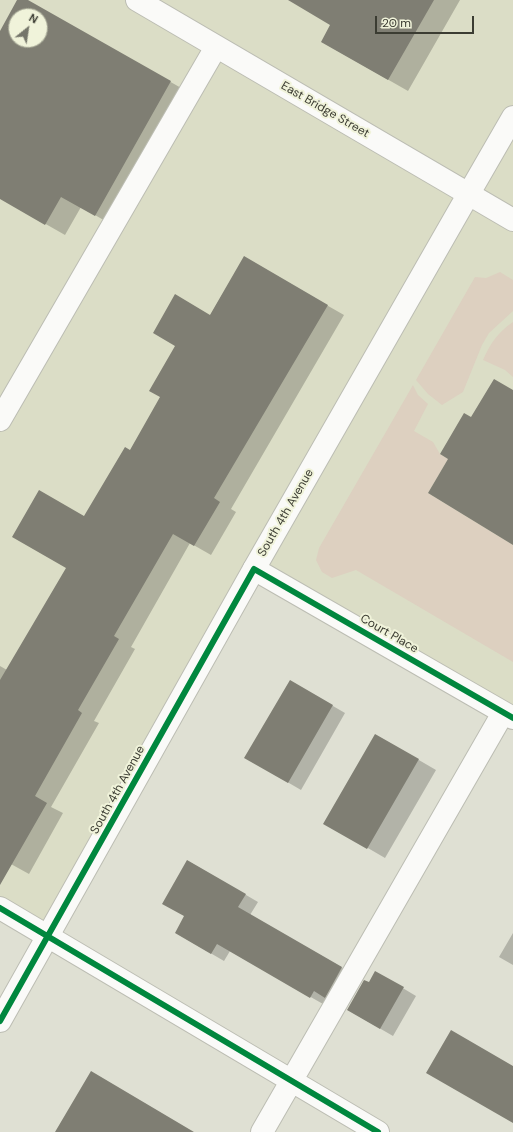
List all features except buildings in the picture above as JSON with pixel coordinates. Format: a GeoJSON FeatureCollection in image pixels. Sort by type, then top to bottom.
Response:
{"type":"FeatureCollection","features":[{"type":"Feature","properties":{"kind":"main road","name":"East Bridge Street"},"geometry":{"type":"LineString","coordinates":[[137,0],[513,220]]}},
{"type":"Feature","properties":{"kind":"main road"},"geometry":{"type":"LineString","coordinates":[[0,420],[216,47]]}},
{"type":"Feature","properties":{"kind":"main road","name":"South 4th Avenue"},"geometry":{"type":"LineString","coordinates":[[0,1021],[254,568],[513,117]]}},
{"type":"Feature","properties":{"kind":"main road","name":"Court Place"},"geometry":{"type":"LineString","coordinates":[[254,568],[508,716]]}},
{"type":"Feature","properties":{"kind":"main road"},"geometry":{"type":"LineString","coordinates":[[262,1132],[291,1080],[508,716]]}},
{"type":"Feature","properties":{"kind":"main road"},"geometry":{"type":"LineString","coordinates":[[0,908],[378,1132]]}},
{"type":"Feature","properties":{"kind":"shaded area"},"geometry":{"type":"Polygon","coordinates":[[[0,0],[513,0],[513,718],[255,569],[48,936],[0,908],[0,0]]]}},
{"type":"Feature","properties":{"kind":"shaded area"},"geometry":{"type":"Polygon","coordinates":[[[500,272],[513,280],[513,311],[489,333],[482,345],[463,392],[442,405],[428,394],[416,380],[475,277],[486,278],[500,272]]]}},
{"type":"Feature","properties":{"kind":"shaded area"},"geometry":{"type":"Polygon","coordinates":[[[513,322],[513,377],[505,370],[483,360],[495,339],[513,322]]]}},
{"type":"Feature","properties":{"kind":"shaded area"},"geometry":{"type":"Polygon","coordinates":[[[413,385],[418,395],[428,404],[414,431],[433,442],[440,454],[448,459],[428,493],[513,545],[513,662],[356,570],[332,578],[322,572],[316,560],[319,548],[413,385]]]}},
{"type":"Feature","properties":{"kind":"cycle path"},"geometry":{"type":"LineString","coordinates":[[0,1021],[254,569],[513,718]]}},
{"type":"Feature","properties":{"kind":"cycle path"},"geometry":{"type":"LineString","coordinates":[[0,908],[378,1132]]}}]}
